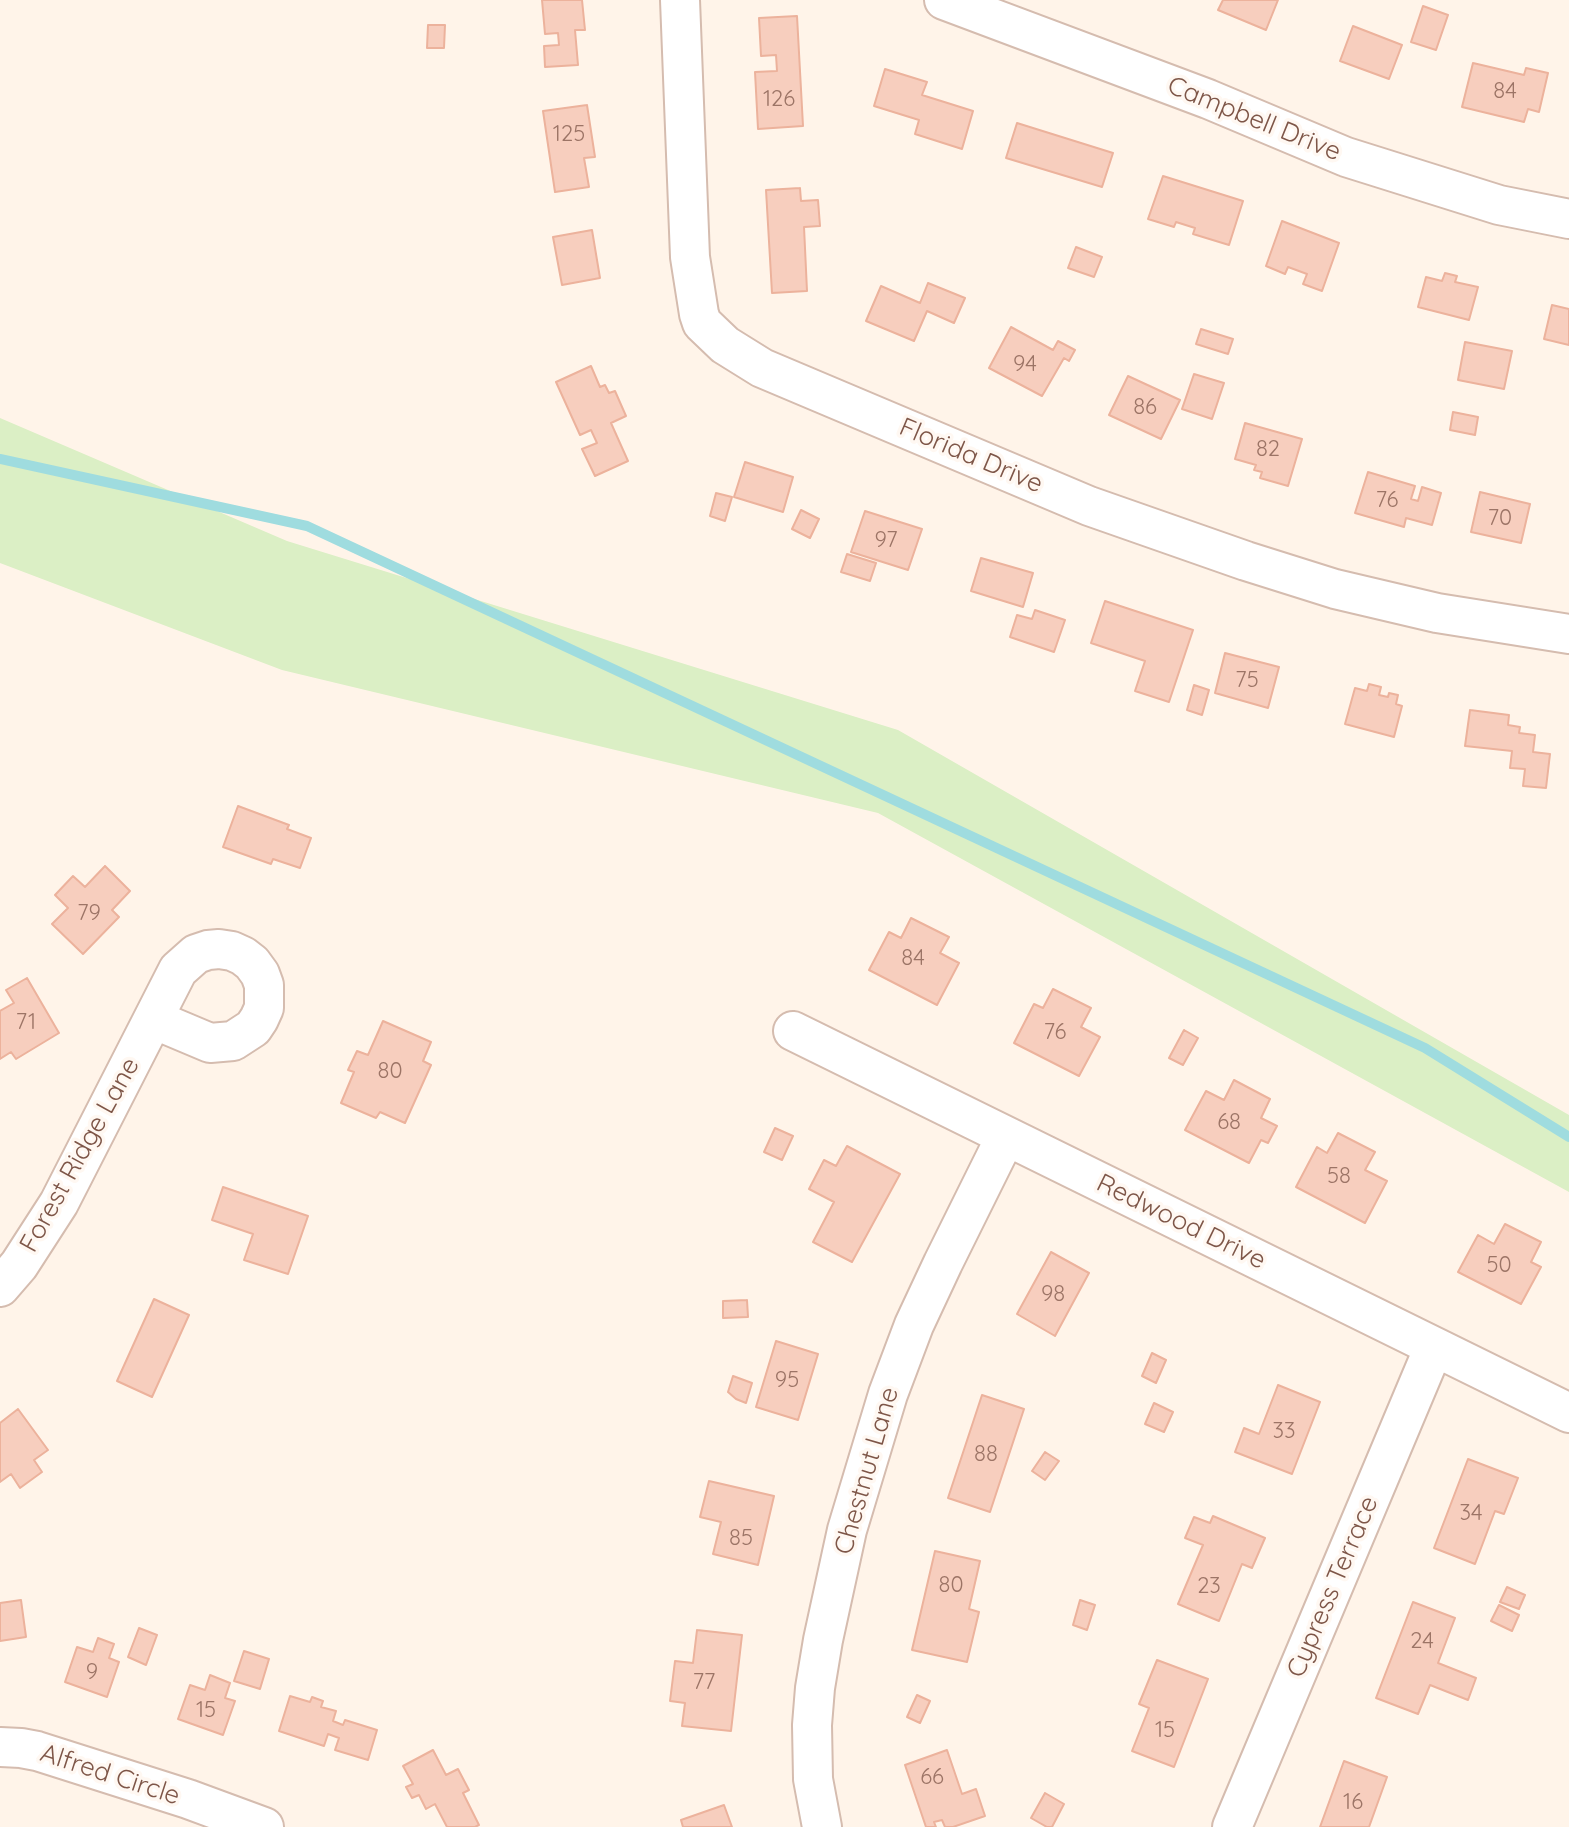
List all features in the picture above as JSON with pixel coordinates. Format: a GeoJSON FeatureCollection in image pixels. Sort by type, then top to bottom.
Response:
{"type":"FeatureCollection","features":[{"type":"Feature","properties":{"kind":"street","name":"Florida Drive"},"geometry":{"type":"LineString","coordinates":[[680,0],[690,257],[702,323],[725,345],[762,368],[1089,506],[1246,561],[1335,589],[1437,613],[1569,634]]}},
{"type":"Feature","properties":{"kind":"street","name":"Campbell Drive"},"geometry":{"type":"LineString","coordinates":[[944,0],[1208,99],[1346,157],[1499,205],[1569,219]]}},
{"type":"Feature","properties":{"kind":"street","name":"Forest Ridge Lane"},"geometry":{"type":"LineString","coordinates":[[0,1287],[19,1265],[59,1203],[153,1019]]}},
{"type":"Feature","properties":{"kind":"street","name":"Redwood Drive"},"geometry":{"type":"LineString","coordinates":[[793,1031],[1569,1413]]}},
{"type":"Feature","properties":{"kind":"street","name":"Chestnut Lane"},"geometry":{"type":"LineString","coordinates":[[822,1827],[813,1779],[812,1725],[823,1640],[847,1530],[888,1394],[914,1325],[1006,1136]]}},
{"type":"Feature","properties":{"kind":"street","name":"Cypress Terrace"},"geometry":{"type":"LineString","coordinates":[[1232,1827],[1434,1347]]}},
{"type":"Feature","properties":{"kind":"street","name":"Alfred Circle"},"geometry":{"type":"LineString","coordinates":[[0,1747],[37,1751],[188,1799],[264,1827]]}},
{"type":"Feature","properties":{"kind":"green space"},"geometry":{"type":"Polygon","coordinates":[[[0,418],[287,541],[898,730],[1569,1115],[1569,1192],[878,813],[282,670],[0,563],[0,418]]]}},
{"type":"Feature","properties":{"kind":"building"},"geometry":{"type":"Polygon","coordinates":[[[542,0],[582,0],[585,30],[575,30],[578,65],[545,67],[544,46],[559,45],[558,33],[545,34],[542,0]]]}},
{"type":"Feature","properties":{"kind":"building"},"geometry":{"type":"Polygon","coordinates":[[[1223,0],[1278,0],[1266,30],[1218,10],[1223,0]]]}},
{"type":"Feature","properties":{"kind":"building"},"geometry":{"type":"Polygon","coordinates":[[[1423,6],[1448,15],[1436,50],[1411,42],[1423,6]]]}},
{"type":"Feature","properties":{"kind":"building"},"geometry":{"type":"Polygon","coordinates":[[[797,16],[803,126],[758,129],[755,72],[777,71],[776,55],[761,56],[759,18],[797,16]]]}},
{"type":"Feature","properties":{"kind":"building"},"geometry":{"type":"Polygon","coordinates":[[[428,25],[445,25],[444,48],[427,48],[428,25]]]}},
{"type":"Feature","properties":{"kind":"building"},"geometry":{"type":"Polygon","coordinates":[[[1353,26],[1402,45],[1389,79],[1340,61],[1353,26]]]}},
{"type":"Feature","properties":{"kind":"building"},"geometry":{"type":"Polygon","coordinates":[[[1473,63],[1524,75],[1526,68],[1548,73],[1539,112],[1528,109],[1524,122],[1462,107],[1473,63]]]}},
{"type":"Feature","properties":{"kind":"building"},"geometry":{"type":"Polygon","coordinates":[[[885,69],[927,82],[922,95],[973,111],[962,149],[915,134],[919,120],[874,106],[885,69]]]}},
{"type":"Feature","properties":{"kind":"building"},"geometry":{"type":"Polygon","coordinates":[[[587,105],[595,157],[584,158],[589,187],[555,192],[543,111],[587,105]]]}},
{"type":"Feature","properties":{"kind":"building"},"geometry":{"type":"Polygon","coordinates":[[[1017,123],[1113,153],[1102,187],[1006,158],[1017,123]]]}},
{"type":"Feature","properties":{"kind":"building"},"geometry":{"type":"Polygon","coordinates":[[[1163,176],[1243,201],[1229,245],[1193,234],[1195,228],[1176,222],[1174,227],[1148,219],[1163,176]]]}},
{"type":"Feature","properties":{"kind":"building"},"geometry":{"type":"Polygon","coordinates":[[[800,188],[801,201],[818,200],[820,226],[804,227],[807,291],[772,293],[766,190],[800,188]]]}},
{"type":"Feature","properties":{"kind":"building"},"geometry":{"type":"Polygon","coordinates":[[[1282,221],[1339,243],[1322,291],[1303,284],[1307,274],[1288,267],[1285,274],[1266,266],[1282,221]]]}},
{"type":"Feature","properties":{"kind":"building"},"geometry":{"type":"Polygon","coordinates":[[[592,230],[600,278],[562,285],[553,237],[592,230]]]}},
{"type":"Feature","properties":{"kind":"building"},"geometry":{"type":"Polygon","coordinates":[[[1076,247],[1102,257],[1094,277],[1068,268],[1076,247]]]}},
{"type":"Feature","properties":{"kind":"building"},"geometry":{"type":"Polygon","coordinates":[[[1445,273],[1457,276],[1455,282],[1478,287],[1469,320],[1418,307],[1426,277],[1442,281],[1445,273]]]}},
{"type":"Feature","properties":{"kind":"building"},"geometry":{"type":"Polygon","coordinates":[[[928,283],[965,298],[954,323],[927,311],[914,341],[866,321],[881,286],[920,303],[928,283]]]}},
{"type":"Feature","properties":{"kind":"building"},"geometry":{"type":"Polygon","coordinates":[[[1552,305],[1569,309],[1569,345],[1544,339],[1552,305]]]}},
{"type":"Feature","properties":{"kind":"building"},"geometry":{"type":"Polygon","coordinates":[[[1011,327],[1053,350],[1058,341],[1075,350],[1069,361],[1064,358],[1042,396],[989,368],[1011,327]]]}},
{"type":"Feature","properties":{"kind":"building"},"geometry":{"type":"Polygon","coordinates":[[[1201,329],[1233,339],[1228,354],[1196,344],[1201,329]]]}},
{"type":"Feature","properties":{"kind":"building"},"geometry":{"type":"Polygon","coordinates":[[[1465,342],[1512,351],[1504,389],[1458,380],[1465,342]]]}},
{"type":"Feature","properties":{"kind":"building"},"geometry":{"type":"Polygon","coordinates":[[[591,366],[600,387],[605,385],[609,393],[615,391],[626,416],[611,423],[628,461],[595,476],[582,449],[597,443],[591,430],[580,435],[556,382],[591,366]]]}},
{"type":"Feature","properties":{"kind":"building"},"geometry":{"type":"Polygon","coordinates":[[[1194,374],[1224,383],[1212,419],[1182,409],[1194,374]]]}},
{"type":"Feature","properties":{"kind":"building"},"geometry":{"type":"Polygon","coordinates":[[[1128,376],[1180,400],[1161,439],[1109,415],[1128,376]]]}},
{"type":"Feature","properties":{"kind":"building"},"geometry":{"type":"Polygon","coordinates":[[[1453,412],[1478,417],[1475,435],[1450,430],[1453,412]]]}},
{"type":"Feature","properties":{"kind":"building"},"geometry":{"type":"Polygon","coordinates":[[[1245,423],[1302,439],[1288,486],[1260,478],[1262,472],[1254,470],[1256,465],[1235,459],[1245,423]]]}},
{"type":"Feature","properties":{"kind":"building"},"geometry":{"type":"Polygon","coordinates":[[[745,462],[793,477],[783,512],[734,497],[745,462]]]}},
{"type":"Feature","properties":{"kind":"building"},"geometry":{"type":"Polygon","coordinates":[[[1368,472],[1415,486],[1411,499],[1418,501],[1422,487],[1441,493],[1432,525],[1406,518],[1404,527],[1355,513],[1368,472]]]}},
{"type":"Feature","properties":{"kind":"building"},"geometry":{"type":"Polygon","coordinates":[[[1480,492],[1530,504],[1521,543],[1471,532],[1480,492]]]}},
{"type":"Feature","properties":{"kind":"building"},"geometry":{"type":"Polygon","coordinates":[[[716,493],[732,497],[725,521],[710,516],[716,493]]]}},
{"type":"Feature","properties":{"kind":"building"},"geometry":{"type":"Polygon","coordinates":[[[801,510],[819,519],[810,538],[792,529],[801,510]]]}},
{"type":"Feature","properties":{"kind":"building"},"geometry":{"type":"Polygon","coordinates":[[[865,511],[922,529],[908,570],[851,552],[865,511]]]}},
{"type":"Feature","properties":{"kind":"building"},"geometry":{"type":"Polygon","coordinates":[[[847,554],[876,563],[870,581],[841,572],[847,554]]]}},
{"type":"Feature","properties":{"kind":"building"},"geometry":{"type":"Polygon","coordinates":[[[981,558],[1033,573],[1023,607],[971,591],[981,558]]]}},
{"type":"Feature","properties":{"kind":"building"},"geometry":{"type":"Polygon","coordinates":[[[1105,601],[1193,630],[1169,702],[1135,691],[1145,661],[1091,643],[1105,601]]]}},
{"type":"Feature","properties":{"kind":"building"},"geometry":{"type":"Polygon","coordinates":[[[1035,610],[1065,620],[1054,652],[1010,637],[1017,615],[1032,619],[1035,610]]]}},
{"type":"Feature","properties":{"kind":"building"},"geometry":{"type":"Polygon","coordinates":[[[1225,653],[1279,667],[1268,708],[1215,693],[1225,653]]]}},
{"type":"Feature","properties":{"kind":"building"},"geometry":{"type":"Polygon","coordinates":[[[1369,684],[1381,687],[1379,695],[1398,695],[1396,704],[1402,706],[1394,737],[1345,724],[1355,688],[1367,691],[1369,684]]]}},
{"type":"Feature","properties":{"kind":"building"},"geometry":{"type":"Polygon","coordinates":[[[1194,685],[1209,690],[1202,715],[1187,710],[1194,685]]]}},
{"type":"Feature","properties":{"kind":"building"},"geometry":{"type":"Polygon","coordinates":[[[1470,710],[1509,715],[1508,725],[1520,727],[1519,733],[1535,735],[1533,752],[1550,754],[1546,788],[1523,786],[1525,769],[1510,768],[1512,751],[1465,746],[1470,710]]]}},
{"type":"Feature","properties":{"kind":"building"},"geometry":{"type":"Polygon","coordinates":[[[238,806],[289,825],[287,829],[311,838],[300,868],[273,859],[271,864],[223,847],[238,806]]]}},
{"type":"Feature","properties":{"kind":"building"},"geometry":{"type":"Polygon","coordinates":[[[105,866],[130,891],[112,910],[119,917],[83,954],[52,924],[68,908],[55,895],[73,876],[85,887],[105,866]]]}},
{"type":"Feature","properties":{"kind":"building"},"geometry":{"type":"Polygon","coordinates":[[[911,918],[949,937],[940,953],[959,963],[937,1005],[869,970],[889,932],[901,938],[911,918]]]}},
{"type":"Feature","properties":{"kind":"building"},"geometry":{"type":"Polygon","coordinates":[[[27,978],[59,1033],[16,1059],[11,1052],[0,1059],[0,1011],[14,1003],[6,990],[27,978]]]}},
{"type":"Feature","properties":{"kind":"building"},"geometry":{"type":"Polygon","coordinates":[[[1053,989],[1091,1008],[1081,1027],[1100,1037],[1079,1076],[1014,1043],[1034,1004],[1043,1008],[1053,989]]]}},
{"type":"Feature","properties":{"kind":"building"},"geometry":{"type":"Polygon","coordinates":[[[383,1021],[431,1042],[423,1061],[431,1065],[405,1123],[380,1112],[376,1118],[341,1103],[354,1072],[348,1070],[357,1051],[368,1055],[383,1021]]]}},
{"type":"Feature","properties":{"kind":"building"},"geometry":{"type":"Polygon","coordinates":[[[1184,1030],[1198,1038],[1183,1065],[1169,1058],[1184,1030]]]}},
{"type":"Feature","properties":{"kind":"building"},"geometry":{"type":"Polygon","coordinates":[[[1234,1080],[1270,1099],[1261,1118],[1277,1126],[1268,1143],[1261,1140],[1249,1163],[1185,1130],[1206,1091],[1224,1100],[1234,1080]]]}},
{"type":"Feature","properties":{"kind":"building"},"geometry":{"type":"Polygon","coordinates":[[[775,1128],[793,1136],[782,1160],[764,1152],[775,1128]]]}},
{"type":"Feature","properties":{"kind":"building"},"geometry":{"type":"Polygon","coordinates":[[[1338,1133],[1375,1152],[1365,1170],[1387,1181],[1365,1223],[1296,1187],[1317,1147],[1327,1153],[1338,1133]]]}},
{"type":"Feature","properties":{"kind":"building"},"geometry":{"type":"Polygon","coordinates":[[[847,1146],[900,1174],[852,1262],[813,1242],[834,1202],[809,1189],[824,1160],[836,1166],[847,1146]]]}},
{"type":"Feature","properties":{"kind":"building"},"geometry":{"type":"Polygon","coordinates":[[[223,1187],[308,1216],[288,1274],[244,1260],[253,1234],[212,1220],[223,1187]]]}},
{"type":"Feature","properties":{"kind":"building"},"geometry":{"type":"Polygon","coordinates":[[[1505,1224],[1541,1242],[1531,1262],[1541,1267],[1521,1304],[1458,1272],[1478,1235],[1494,1244],[1505,1224]]]}},
{"type":"Feature","properties":{"kind":"building"},"geometry":{"type":"Polygon","coordinates":[[[1051,1252],[1089,1273],[1055,1336],[1017,1314],[1051,1252]]]}},
{"type":"Feature","properties":{"kind":"building"},"geometry":{"type":"Polygon","coordinates":[[[154,1299],[189,1315],[152,1397],[117,1381],[154,1299]]]}},
{"type":"Feature","properties":{"kind":"building"},"geometry":{"type":"Polygon","coordinates":[[[747,1300],[748,1317],[723,1318],[723,1301],[747,1300]]]}},
{"type":"Feature","properties":{"kind":"building"},"geometry":{"type":"Polygon","coordinates":[[[776,1341],[818,1354],[798,1420],[756,1407],[776,1341]]]}},
{"type":"Feature","properties":{"kind":"building"},"geometry":{"type":"Polygon","coordinates":[[[1152,1353],[1166,1360],[1156,1383],[1142,1376],[1152,1353]]]}},
{"type":"Feature","properties":{"kind":"building"},"geometry":{"type":"Polygon","coordinates":[[[733,1376],[752,1383],[746,1403],[728,1392],[733,1376]]]}},
{"type":"Feature","properties":{"kind":"building"},"geometry":{"type":"Polygon","coordinates":[[[1278,1385],[1320,1402],[1292,1474],[1235,1452],[1244,1428],[1259,1434],[1278,1385]]]}},
{"type":"Feature","properties":{"kind":"building"},"geometry":{"type":"Polygon","coordinates":[[[982,1395],[1024,1409],[990,1512],[948,1498],[982,1395]]]}},
{"type":"Feature","properties":{"kind":"building"},"geometry":{"type":"Polygon","coordinates":[[[1154,1403],[1173,1412],[1164,1432],[1145,1424],[1154,1403]]]}},
{"type":"Feature","properties":{"kind":"building"},"geometry":{"type":"Polygon","coordinates":[[[18,1409],[48,1450],[34,1460],[42,1472],[20,1488],[11,1474],[0,1482],[0,1423],[18,1409]]]}},
{"type":"Feature","properties":{"kind":"building"},"geometry":{"type":"Polygon","coordinates":[[[1045,1452],[1059,1461],[1045,1480],[1032,1471],[1045,1452]]]}},
{"type":"Feature","properties":{"kind":"building"},"geometry":{"type":"Polygon","coordinates":[[[1468,1459],[1518,1478],[1504,1514],[1495,1511],[1475,1564],[1434,1548],[1468,1459]]]}},
{"type":"Feature","properties":{"kind":"building"},"geometry":{"type":"Polygon","coordinates":[[[709,1481],[774,1496],[758,1565],[713,1554],[721,1522],[700,1517],[709,1481]]]}},
{"type":"Feature","properties":{"kind":"building"},"geometry":{"type":"Polygon","coordinates":[[[1213,1516],[1265,1538],[1252,1568],[1242,1564],[1219,1621],[1178,1604],[1203,1545],[1185,1538],[1194,1517],[1210,1523],[1213,1516]]]}},
{"type":"Feature","properties":{"kind":"building"},"geometry":{"type":"Polygon","coordinates":[[[935,1551],[980,1561],[969,1609],[979,1612],[967,1662],[912,1650],[935,1551]]]}},
{"type":"Feature","properties":{"kind":"building"},"geometry":{"type":"Polygon","coordinates":[[[1507,1587],[1525,1595],[1519,1609],[1500,1602],[1507,1587]]]}},
{"type":"Feature","properties":{"kind":"building"},"geometry":{"type":"Polygon","coordinates":[[[21,1600],[26,1637],[0,1641],[0,1603],[21,1600]]]}},
{"type":"Feature","properties":{"kind":"building"},"geometry":{"type":"Polygon","coordinates":[[[1080,1600],[1095,1605],[1087,1630],[1073,1625],[1080,1600]]]}},
{"type":"Feature","properties":{"kind":"building"},"geometry":{"type":"Polygon","coordinates":[[[1413,1602],[1455,1618],[1438,1663],[1476,1678],[1468,1700],[1430,1685],[1418,1714],[1376,1698],[1413,1602]]]}},
{"type":"Feature","properties":{"kind":"building"},"geometry":{"type":"Polygon","coordinates":[[[1499,1605],[1519,1615],[1512,1631],[1491,1621],[1499,1605]]]}},
{"type":"Feature","properties":{"kind":"building"},"geometry":{"type":"Polygon","coordinates":[[[139,1628],[157,1635],[146,1665],[128,1657],[139,1628]]]}},
{"type":"Feature","properties":{"kind":"building"},"geometry":{"type":"Polygon","coordinates":[[[697,1630],[742,1635],[731,1731],[682,1726],[685,1703],[670,1701],[675,1661],[693,1663],[697,1630]]]}},
{"type":"Feature","properties":{"kind":"building"},"geometry":{"type":"Polygon","coordinates":[[[98,1638],[114,1644],[109,1658],[119,1662],[107,1697],[65,1682],[77,1647],[93,1652],[98,1638]]]}},
{"type":"Feature","properties":{"kind":"building"},"geometry":{"type":"Polygon","coordinates":[[[244,1651],[269,1659],[260,1689],[234,1681],[244,1651]]]}},
{"type":"Feature","properties":{"kind":"building"},"geometry":{"type":"Polygon","coordinates":[[[1157,1660],[1208,1679],[1174,1767],[1132,1751],[1149,1708],[1139,1704],[1157,1660]]]}},
{"type":"Feature","properties":{"kind":"building"},"geometry":{"type":"Polygon","coordinates":[[[210,1675],[230,1683],[225,1698],[235,1701],[223,1735],[178,1719],[190,1685],[205,1690],[210,1675]]]}},
{"type":"Feature","properties":{"kind":"building"},"geometry":{"type":"Polygon","coordinates":[[[917,1695],[930,1701],[920,1723],[907,1717],[917,1695]]]}},
{"type":"Feature","properties":{"kind":"building"},"geometry":{"type":"Polygon","coordinates":[[[290,1696],[310,1702],[312,1697],[323,1701],[321,1707],[336,1711],[333,1721],[343,1725],[345,1720],[377,1730],[368,1760],[335,1750],[339,1738],[328,1734],[324,1746],[279,1731],[290,1696]]]}},
{"type":"Feature","properties":{"kind":"building"},"geometry":{"type":"Polygon","coordinates":[[[433,1750],[446,1775],[458,1769],[469,1790],[463,1793],[479,1825],[447,1827],[435,1804],[426,1809],[419,1795],[412,1798],[406,1787],[413,1784],[403,1766],[433,1750]]]}},
{"type":"Feature","properties":{"kind":"building"},"geometry":{"type":"Polygon","coordinates":[[[947,1750],[962,1794],[976,1789],[985,1816],[953,1827],[945,1827],[942,1820],[934,1822],[936,1827],[926,1827],[905,1765],[947,1750]]]}},
{"type":"Feature","properties":{"kind":"building"},"geometry":{"type":"Polygon","coordinates":[[[1344,1761],[1387,1777],[1369,1827],[1320,1827],[1344,1761]]]}},
{"type":"Feature","properties":{"kind":"building"},"geometry":{"type":"Polygon","coordinates":[[[1045,1793],[1064,1804],[1052,1827],[1031,1818],[1045,1793]]]}},
{"type":"Feature","properties":{"kind":"building"},"geometry":{"type":"Polygon","coordinates":[[[724,1805],[732,1827],[683,1827],[681,1820],[724,1805]]]}},
{"type":"Feature","properties":{"kind":"waterway"},"geometry":{"type":"LineString","coordinates":[[0,459],[307,526],[1425,1048],[1569,1137]]}}]}
